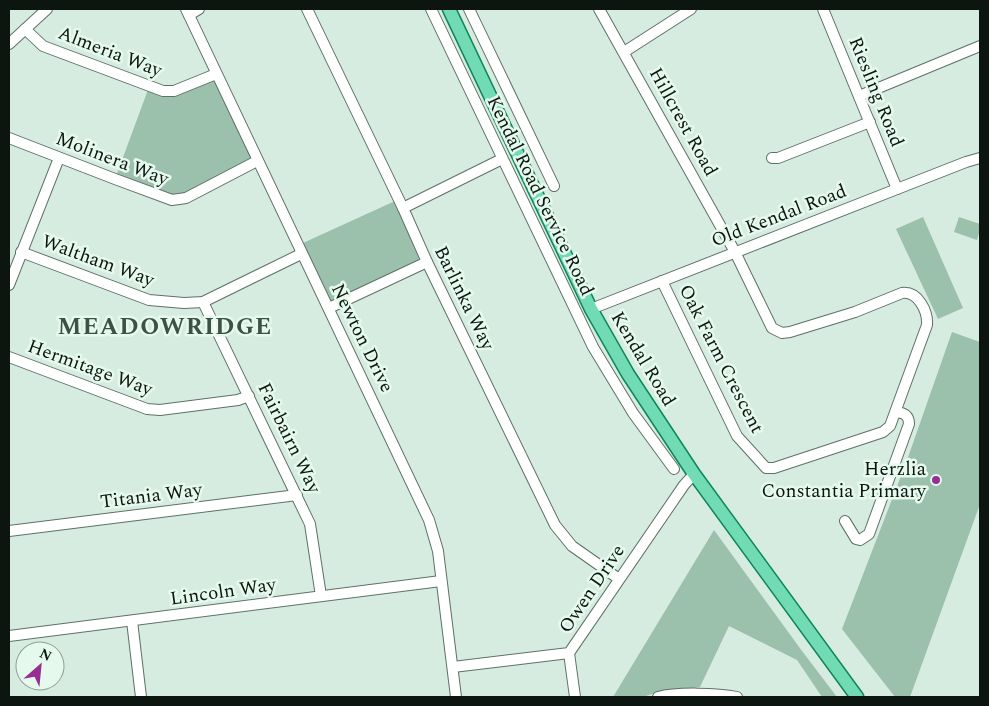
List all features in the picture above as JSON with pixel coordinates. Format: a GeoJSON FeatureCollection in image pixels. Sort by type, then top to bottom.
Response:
{"type":"FeatureCollection","features":[{"type":"Feature","properties":{"kind":"main road","name":"Kendal Road"},"geometry":{"type":"LineString","coordinates":[[450,9],[591,309],[628,374],[694,474],[857,697]]}},
{"type":"Feature","properties":{"kind":"street"},"geometry":{"type":"LineString","coordinates":[[9,44],[48,9]]}},
{"type":"Feature","properties":{"kind":"street"},"geometry":{"type":"LineString","coordinates":[[187,12],[199,9]]}},
{"type":"Feature","properties":{"kind":"street","name":"Barlinka Way"},"geometry":{"type":"LineString","coordinates":[[307,9],[403,208],[426,262],[555,526],[572,546],[620,579]]}},
{"type":"Feature","properties":{"kind":"street","name":"Kendal Road Service Road"},"geometry":{"type":"LineString","coordinates":[[431,9],[593,347],[633,413],[674,469]]}},
{"type":"Feature","properties":{"kind":"street"},"geometry":{"type":"LineString","coordinates":[[469,9],[554,186]]}},
{"type":"Feature","properties":{"kind":"street","name":"Hillcrest Road"},"geometry":{"type":"LineString","coordinates":[[599,9],[735,252],[770,326],[782,333],[790,332],[855,312],[902,293],[910,293]]}},
{"type":"Feature","properties":{"kind":"street"},"geometry":{"type":"LineString","coordinates":[[624,52],[691,9]]}},
{"type":"Feature","properties":{"kind":"street","name":"Riesling Road"},"geometry":{"type":"LineString","coordinates":[[823,9],[897,188]]}},
{"type":"Feature","properties":{"kind":"street","name":"Newton Drive"},"geometry":{"type":"LineString","coordinates":[[187,12],[429,520],[438,551],[456,697]]}},
{"type":"Feature","properties":{"kind":"street","name":"Almeria Way"},"geometry":{"type":"LineString","coordinates":[[25,29],[44,46],[163,91],[174,91],[216,74]]}},
{"type":"Feature","properties":{"kind":"street"},"geometry":{"type":"LineString","coordinates":[[859,96],[980,46]]}},
{"type":"Feature","properties":{"kind":"street"},"geometry":{"type":"LineString","coordinates":[[772,158],[784,156],[870,122]]}},
{"type":"Feature","properties":{"kind":"street","name":"Molinera Way"},"geometry":{"type":"LineString","coordinates":[[9,138],[165,198],[177,200],[186,198],[257,161]]}},
{"type":"Feature","properties":{"kind":"street"},"geometry":{"type":"LineString","coordinates":[[9,285],[59,158]]}},
{"type":"Feature","properties":{"kind":"street","name":"Old Kendal Road"},"geometry":{"type":"LineString","coordinates":[[591,309],[897,188],[980,158]]}},
{"type":"Feature","properties":{"kind":"street"},"geometry":{"type":"LineString","coordinates":[[403,208],[502,159]]}},
{"type":"Feature","properties":{"kind":"street","name":"Waltham Way"},"geometry":{"type":"LineString","coordinates":[[21,252],[149,300],[184,303],[203,302],[301,254]]}},
{"type":"Feature","properties":{"kind":"street"},"geometry":{"type":"LineString","coordinates":[[329,308],[426,262]]}},
{"type":"Feature","properties":{"kind":"street","name":"Oak Farm Crescent"},"geometry":{"type":"LineString","coordinates":[[662,281],[737,436],[766,468],[774,468],[883,432],[890,426],[927,325],[927,318],[917,297],[910,293]]}},
{"type":"Feature","properties":{"kind":"street","name":"Fairbairn Way"},"geometry":{"type":"LineString","coordinates":[[203,302],[310,524],[321,596]]}},
{"type":"Feature","properties":{"kind":"street","name":"Hermitage Way"},"geometry":{"type":"LineString","coordinates":[[9,357],[147,409],[160,410],[228,402],[249,396]]}},
{"type":"Feature","properties":{"kind":"street"},"geometry":{"type":"LineString","coordinates":[[845,521],[857,540],[869,533],[909,424],[908,416],[904,413],[896,412]]}},
{"type":"Feature","properties":{"kind":"street","name":"Owen Drive"},"geometry":{"type":"LineString","coordinates":[[453,668],[569,653],[684,485],[694,474]]}},
{"type":"Feature","properties":{"kind":"street","name":"Titania Way"},"geometry":{"type":"LineString","coordinates":[[9,531],[297,495]]}},
{"type":"Feature","properties":{"kind":"street","name":"Lincoln Way"},"geometry":{"type":"LineString","coordinates":[[9,636],[132,622],[441,581]]}},
{"type":"Feature","properties":{"kind":"street"},"geometry":{"type":"LineString","coordinates":[[132,622],[140,697]]}},
{"type":"Feature","properties":{"kind":"street"},"geometry":{"type":"LineString","coordinates":[[569,653],[575,697]]}},
{"type":"Feature","properties":{"kind":"street"},"geometry":{"type":"LineString","coordinates":[[658,697],[676,694],[727,695],[736,697]]}},
{"type":"Feature","properties":{"kind":"green space"},"geometry":{"type":"Polygon","coordinates":[[[216,75],[257,161],[182,198],[115,179],[149,87],[164,93],[216,75]]]}},
{"type":"Feature","properties":{"kind":"green space"},"geometry":{"type":"Polygon","coordinates":[[[395,201],[420,255],[418,260],[414,264],[333,302],[303,243],[395,201]]]}},
{"type":"Feature","properties":{"kind":"green space"},"geometry":{"type":"Polygon","coordinates":[[[923,217],[963,308],[938,319],[896,229],[923,217]]]}},
{"type":"Feature","properties":{"kind":"green space"},"geometry":{"type":"Polygon","coordinates":[[[959,217],[980,224],[977,240],[954,232],[959,217]]]}},
{"type":"Feature","properties":{"kind":"green space"},"geometry":{"type":"Polygon","coordinates":[[[952,332],[980,342],[980,504],[910,697],[895,697],[842,629],[906,463],[952,332]]]}},
{"type":"Feature","properties":{"kind":"green space"},"geometry":{"type":"Polygon","coordinates":[[[714,530],[837,697],[822,697],[797,660],[729,626],[700,687],[661,691],[643,697],[613,697],[714,530]]]}},
{"type":"Feature","properties":{"kind":"place","name":"Herzlia Constantia Primary"},"geometry":{"type":"Point","coordinates":[936,480]}},
{"type":"Feature","properties":{"kind":"district","name":"MEADOWRIDGE"},"geometry":{"type":"Point","coordinates":[165,327]}}]}
